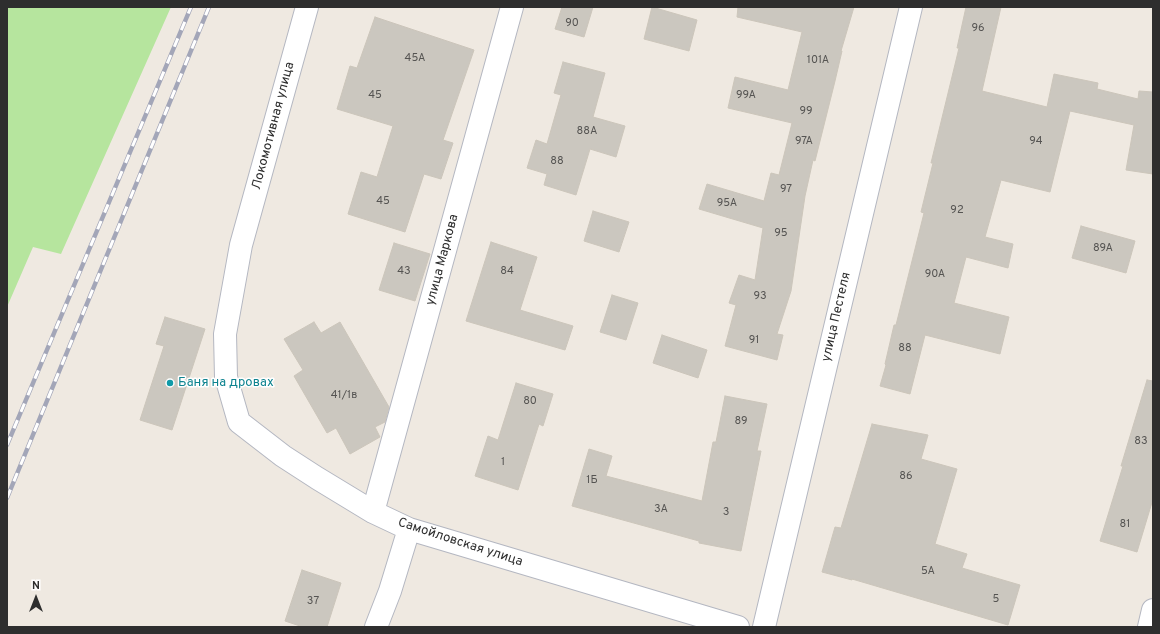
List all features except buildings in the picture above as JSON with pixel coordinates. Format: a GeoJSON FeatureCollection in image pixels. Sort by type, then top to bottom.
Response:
{"type":"FeatureCollection","features":[{"type":"Feature","properties":{"kind":"street","name":"Локомотивная улица"},"geometry":{"type":"LineString","coordinates":[[241,245],[307,7]]}},
{"type":"Feature","properties":{"kind":"street","name":"улица Маркова"},"geometry":{"type":"LineString","coordinates":[[373,512],[512,7]]}},
{"type":"Feature","properties":{"kind":"street","name":"улица Пестеля"},"geometry":{"type":"LineString","coordinates":[[764,627],[911,7]]}},
{"type":"Feature","properties":{"kind":"street","name":"Самойловская улица"},"geometry":{"type":"LineString","coordinates":[[241,245],[224,334],[226,377],[239,422],[284,456],[317,478],[373,512],[409,529],[738,627]]}},
{"type":"Feature","properties":{"kind":"street"},"geometry":{"type":"LineString","coordinates":[[376,627],[390,591],[409,529]]}},
{"type":"Feature","properties":{"kind":"street"},"geometry":{"type":"LineString","coordinates":[[1149,627],[1153,610]]}},
{"type":"Feature","properties":{"kind":"green space"},"geometry":{"type":"Polygon","coordinates":[[[7,7],[171,7],[61,254],[33,247],[7,307],[7,7]]]}},
{"type":"Feature","properties":{"kind":"railway"},"geometry":{"type":"LineString","coordinates":[[7,445],[191,7]]}},
{"type":"Feature","properties":{"kind":"railway"},"geometry":{"type":"LineString","coordinates":[[7,498],[209,7]]}},
{"type":"Feature","properties":{"kind":"place","name":"Баня на дровах"},"geometry":{"type":"Point","coordinates":[170,383]}}]}
